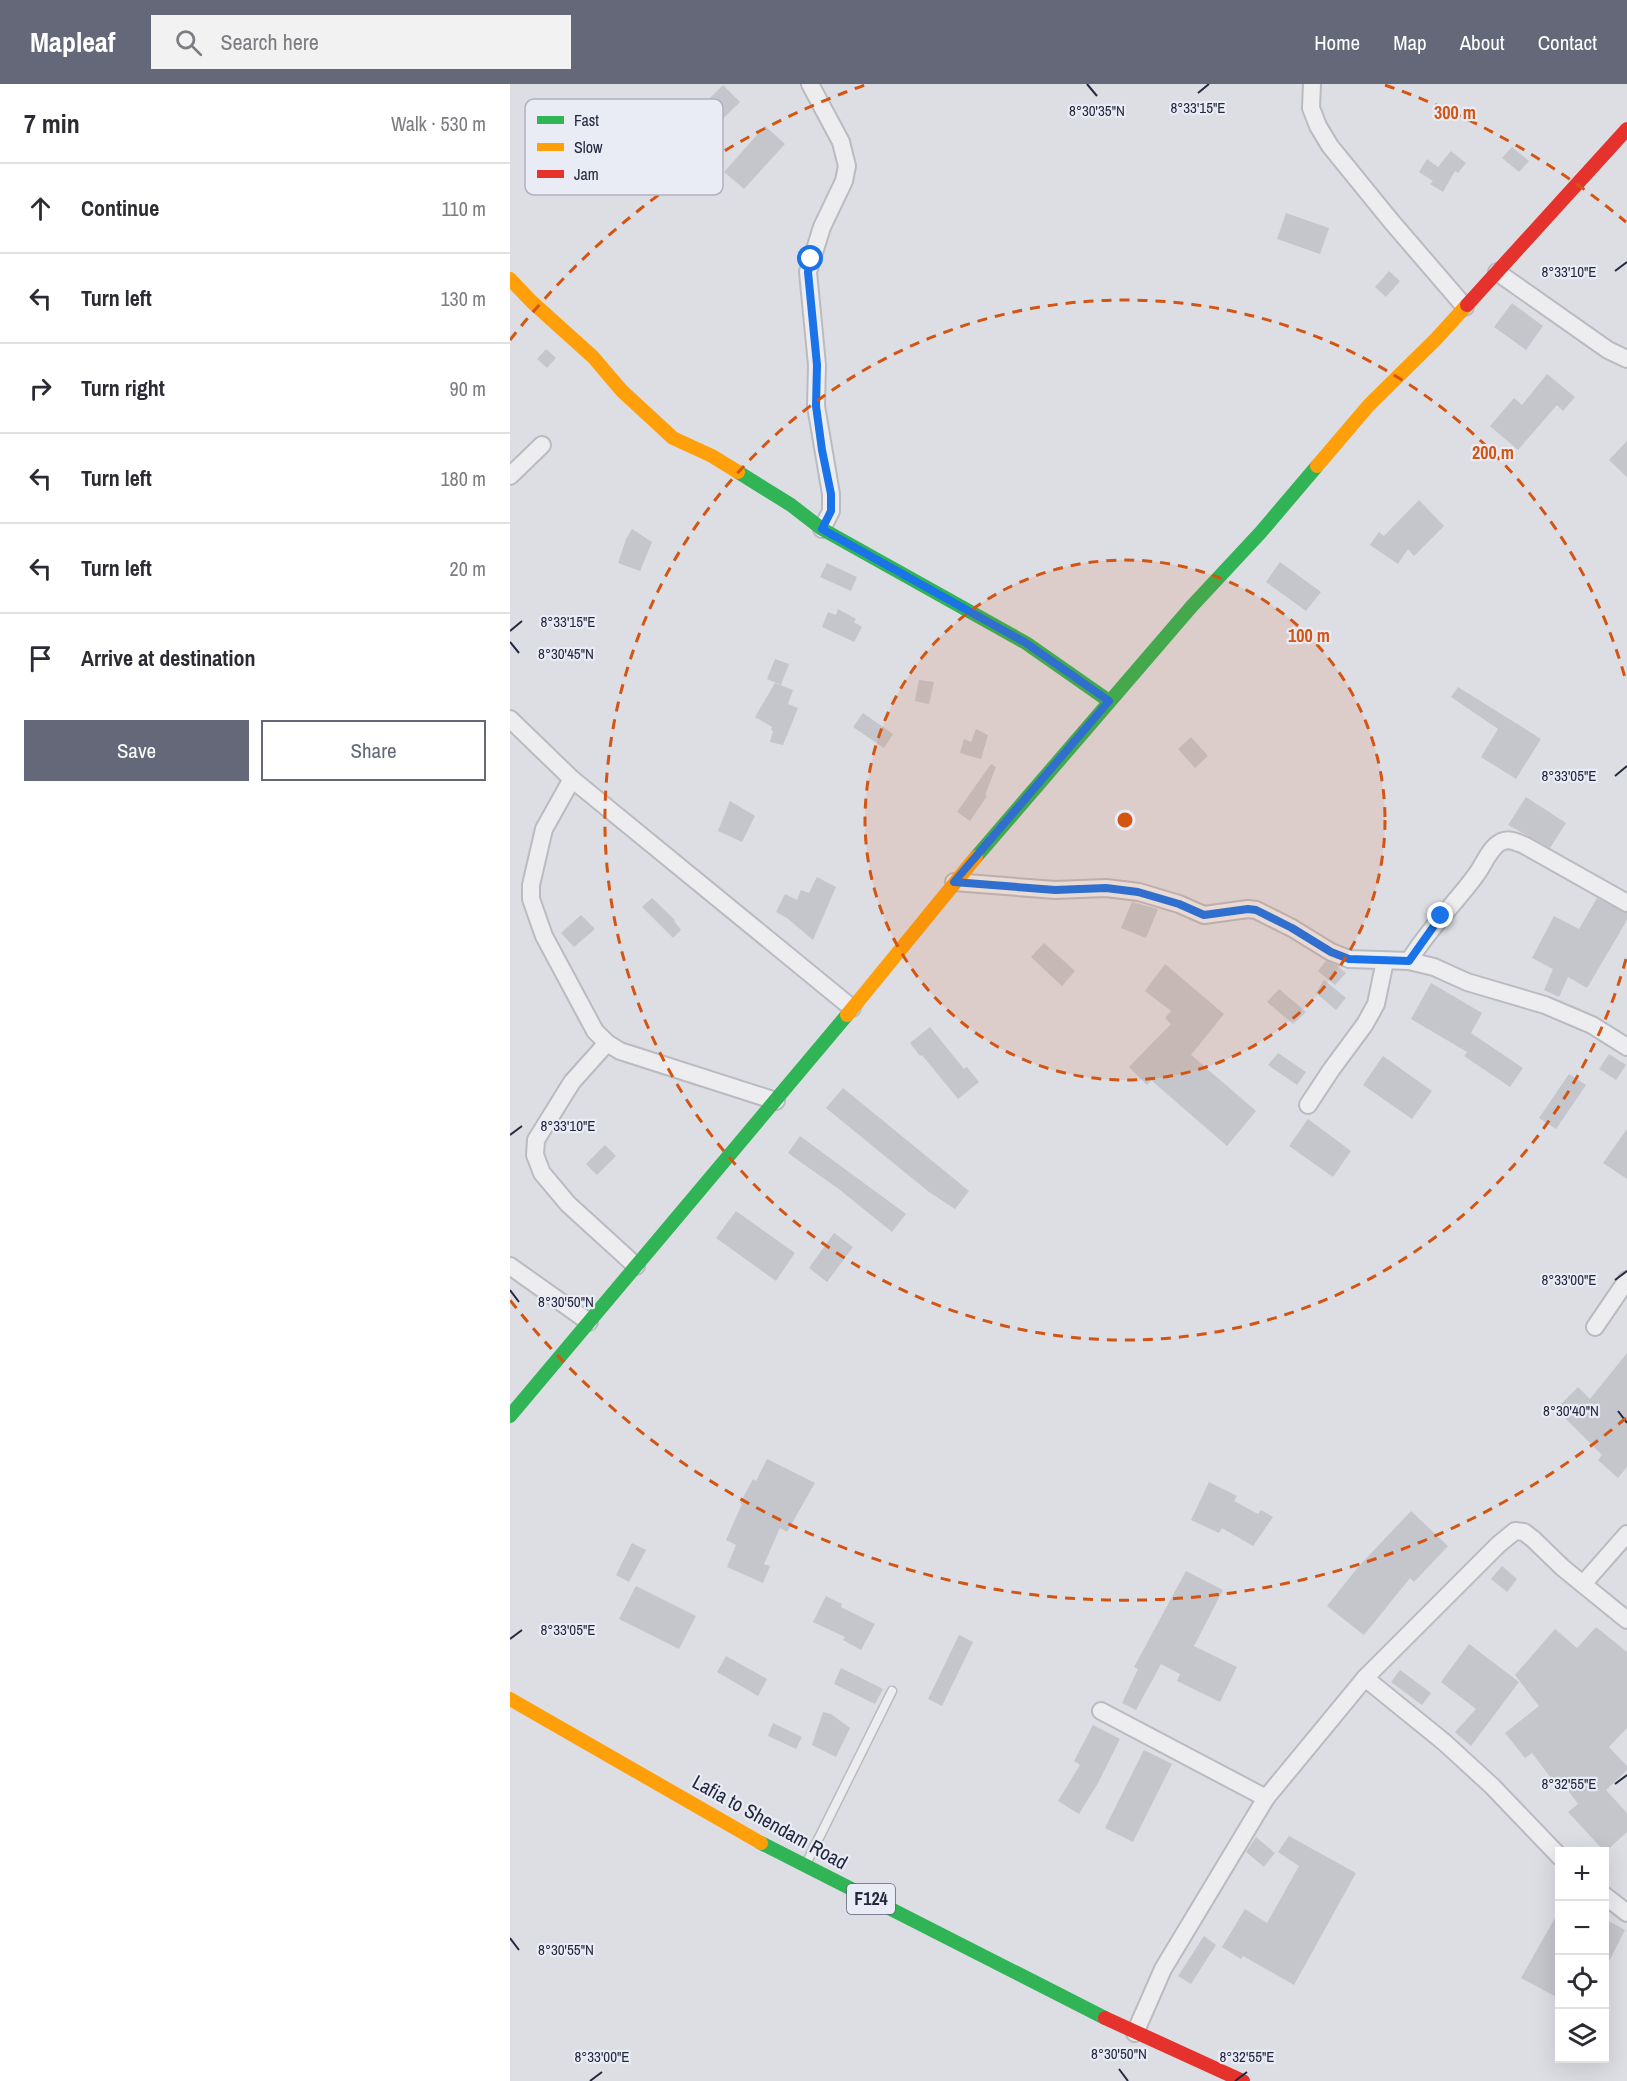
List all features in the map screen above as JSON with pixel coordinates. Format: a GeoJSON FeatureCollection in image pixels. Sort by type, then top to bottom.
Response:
{"type":"FeatureCollection","features":[{"type":"Feature","properties":{"kind":"street"},"geometry":{"type":"LineString","coordinates":[[810,84],[841,142],[847,165],[844,181],[822,227],[808,272],[817,365],[816,406],[831,494],[831,511],[822,529]]}},
{"type":"Feature","properties":{"kind":"street"},"geometry":{"type":"LineString","coordinates":[[1312,84],[1311,108],[1317,126],[1330,146],[1465,307]]}},
{"type":"Feature","properties":{"kind":"street"},"geometry":{"type":"LineString","coordinates":[[510,1416],[776,1101],[954,882],[1109,701],[1268,524],[1369,405],[1436,339],[1627,129]]}},
{"type":"Feature","properties":{"kind":"street"},"geometry":{"type":"LineString","coordinates":[[1497,272],[1608,350],[1626,358]]}},
{"type":"Feature","properties":{"kind":"street"},"geometry":{"type":"LineString","coordinates":[[510,279],[593,357],[622,392],[673,438],[712,456],[791,505],[822,529],[1026,643],[1109,701]]}},
{"type":"Feature","properties":{"kind":"street"},"geometry":{"type":"LineString","coordinates":[[510,476],[542,445]]}},
{"type":"Feature","properties":{"kind":"street"},"geometry":{"type":"LineString","coordinates":[[510,719],[572,779],[852,1008]]}},
{"type":"Feature","properties":{"kind":"street"},"geometry":{"type":"LineString","coordinates":[[572,779],[544,829],[531,885],[531,900],[544,936],[595,1031],[607,1043],[620,1050],[776,1101]]}},
{"type":"Feature","properties":{"kind":"street"},"geometry":{"type":"LineString","coordinates":[[1409,961],[1441,916],[1477,874],[1493,849],[1503,841],[1510,840],[1524,845],[1627,903]]}},
{"type":"Feature","properties":{"kind":"street"},"geometry":{"type":"LineString","coordinates":[[954,882],[1055,890],[1106,888],[1138,892],[1170,900],[1204,915],[1256,910],[1292,928],[1331,952],[1349,959],[1409,961],[1434,968],[1467,982],[1545,1005],[1592,1025],[1627,1047]]}},
{"type":"Feature","properties":{"kind":"street"},"geometry":{"type":"LineString","coordinates":[[1308,1105],[1365,1024],[1376,1004],[1384,961]]}},
{"type":"Feature","properties":{"kind":"street"},"geometry":{"type":"LineString","coordinates":[[607,1043],[572,1082],[536,1140],[535,1155],[542,1173],[568,1204],[636,1266]]}},
{"type":"Feature","properties":{"kind":"street"},"geometry":{"type":"LineString","coordinates":[[510,1266],[589,1322]]}},
{"type":"Feature","properties":{"kind":"street"},"geometry":{"type":"LineString","coordinates":[[1595,1327],[1627,1280]]}},
{"type":"Feature","properties":{"kind":"street"},"geometry":{"type":"LineString","coordinates":[[1134,2033],[1163,1969],[1266,1798],[1365,1678],[1499,1544],[1515,1531],[1524,1532],[1563,1568],[1627,1620]]}},
{"type":"Feature","properties":{"kind":"street"},"geometry":{"type":"LineString","coordinates":[[1583,1584],[1627,1534]]}},
{"type":"Feature","properties":{"kind":"street"},"geometry":{"type":"LineString","coordinates":[[1365,1678],[1444,1742],[1492,1786],[1555,1852]]}},
{"type":"Feature","properties":{"kind":"street","name":"Lafia to Shendam Road"},"geometry":{"type":"LineString","coordinates":[[510,1699],[748,1836],[1134,2033],[1243,2081]]}},
{"type":"Feature","properties":{"kind":"street"},"geometry":{"type":"LineString","coordinates":[[1101,1711],[1266,1798]]}},
{"type":"Feature","properties":{"kind":"street"},"geometry":{"type":"LineString","coordinates":[[1609,1897],[1627,1913]]}},
{"type":"Feature","properties":{"kind":"lane"},"geometry":{"type":"LineString","coordinates":[[806,1865],[892,1691]]}},
{"type":"Feature","properties":{"kind":"building"},"geometry":{"type":"Polygon","coordinates":[[[723,85],[740,102],[723,119],[723,99],[709,99],[723,85]]]}},
{"type":"Feature","properties":{"kind":"building"},"geometry":{"type":"Polygon","coordinates":[[[765,126],[785,144],[744,189],[724,172],[765,126]]]}},
{"type":"Feature","properties":{"kind":"building"},"geometry":{"type":"Polygon","coordinates":[[[1512,147],[1529,161],[1519,172],[1502,158],[1512,147]]]}},
{"type":"Feature","properties":{"kind":"building"},"geometry":{"type":"Polygon","coordinates":[[[1451,151],[1466,163],[1458,173],[1455,171],[1443,192],[1430,184],[1433,181],[1419,172],[1427,159],[1438,167],[1451,151]]]}},
{"type":"Feature","properties":{"kind":"building"},"geometry":{"type":"Polygon","coordinates":[[[1286,213],[1329,228],[1320,254],[1277,239],[1286,213]]]}},
{"type":"Feature","properties":{"kind":"building"},"geometry":{"type":"Polygon","coordinates":[[[1389,271],[1400,281],[1386,297],[1375,287],[1389,271]]]}},
{"type":"Feature","properties":{"kind":"building"},"geometry":{"type":"Polygon","coordinates":[[[1512,303],[1543,326],[1526,350],[1494,327],[1512,303]]]}},
{"type":"Feature","properties":{"kind":"building"},"geometry":{"type":"Polygon","coordinates":[[[546,349],[556,358],[547,368],[537,359],[546,349]]]}},
{"type":"Feature","properties":{"kind":"building"},"geometry":{"type":"Polygon","coordinates":[[[1547,374],[1575,397],[1563,411],[1557,405],[1518,450],[1490,426],[1514,398],[1522,405],[1547,374]]]}},
{"type":"Feature","properties":{"kind":"building"},"geometry":{"type":"Polygon","coordinates":[[[1627,441],[1627,477],[1609,460],[1627,441]]]}},
{"type":"Feature","properties":{"kind":"building"},"geometry":{"type":"Polygon","coordinates":[[[1419,500],[1444,526],[1414,556],[1408,549],[1398,564],[1370,545],[1379,532],[1384,536],[1419,500]]]}},
{"type":"Feature","properties":{"kind":"building"},"geometry":{"type":"Polygon","coordinates":[[[632,529],[652,542],[640,571],[618,563],[632,529]]]}},
{"type":"Feature","properties":{"kind":"building"},"geometry":{"type":"Polygon","coordinates":[[[1280,562],[1321,592],[1306,611],[1266,582],[1280,562]]]}},
{"type":"Feature","properties":{"kind":"building"},"geometry":{"type":"Polygon","coordinates":[[[827,563],[857,577],[851,591],[820,577],[827,563]]]}},
{"type":"Feature","properties":{"kind":"building"},"geometry":{"type":"Polygon","coordinates":[[[838,609],[856,619],[854,622],[862,627],[854,642],[822,627],[828,612],[836,615],[838,609]]]}},
{"type":"Feature","properties":{"kind":"building"},"geometry":{"type":"Polygon","coordinates":[[[775,659],[789,664],[781,685],[767,679],[775,659]]]}},
{"type":"Feature","properties":{"kind":"building"},"geometry":{"type":"Polygon","coordinates":[[[919,680],[934,682],[929,704],[915,701],[919,680]]]}},
{"type":"Feature","properties":{"kind":"building"},"geometry":{"type":"Polygon","coordinates":[[[775,683],[793,690],[788,704],[798,708],[783,745],[770,742],[772,727],[755,717],[775,683]]]}},
{"type":"Feature","properties":{"kind":"building"},"geometry":{"type":"Polygon","coordinates":[[[1458,687],[1541,739],[1516,779],[1481,757],[1498,729],[1451,697],[1458,687]]]}},
{"type":"Feature","properties":{"kind":"building"},"geometry":{"type":"Polygon","coordinates":[[[863,713],[893,734],[884,748],[853,727],[863,713]]]}},
{"type":"Feature","properties":{"kind":"building"},"geometry":{"type":"Polygon","coordinates":[[[976,729],[988,735],[981,759],[960,753],[964,739],[971,742],[976,729]]]}},
{"type":"Feature","properties":{"kind":"building"},"geometry":{"type":"Polygon","coordinates":[[[1191,737],[1208,756],[1195,768],[1178,749],[1191,737]]]}},
{"type":"Feature","properties":{"kind":"building"},"geometry":{"type":"Polygon","coordinates":[[[991,764],[996,767],[985,795],[987,796],[970,821],[957,812],[991,764]]]}},
{"type":"Feature","properties":{"kind":"building"},"geometry":{"type":"Polygon","coordinates":[[[1526,797],[1566,823],[1550,848],[1508,825],[1526,797]]]}},
{"type":"Feature","properties":{"kind":"building"},"geometry":{"type":"Polygon","coordinates":[[[730,801],[755,816],[742,842],[718,831],[730,801]]]}},
{"type":"Feature","properties":{"kind":"building"},"geometry":{"type":"Polygon","coordinates":[[[817,877],[836,887],[813,940],[787,918],[776,912],[785,894],[797,900],[801,890],[809,893],[817,877]]]}},
{"type":"Feature","properties":{"kind":"building"},"geometry":{"type":"Polygon","coordinates":[[[652,898],[675,920],[681,930],[673,938],[642,907],[652,898]]]}},
{"type":"Feature","properties":{"kind":"building"},"geometry":{"type":"Polygon","coordinates":[[[1597,898],[1627,913],[1627,920],[1587,988],[1568,977],[1559,997],[1544,990],[1553,969],[1532,958],[1554,916],[1579,929],[1597,898]]]}},
{"type":"Feature","properties":{"kind":"building"},"geometry":{"type":"Polygon","coordinates":[[[1132,902],[1158,909],[1146,938],[1121,928],[1132,902]]]}},
{"type":"Feature","properties":{"kind":"building"},"geometry":{"type":"Polygon","coordinates":[[[581,915],[595,929],[574,947],[561,933],[581,915]]]}},
{"type":"Feature","properties":{"kind":"building"},"geometry":{"type":"Polygon","coordinates":[[[1044,943],[1075,971],[1062,986],[1031,957],[1044,943]]]}},
{"type":"Feature","properties":{"kind":"building"},"geometry":{"type":"Polygon","coordinates":[[[1326,961],[1346,973],[1335,985],[1318,971],[1326,961]]]}},
{"type":"Feature","properties":{"kind":"building"},"geometry":{"type":"Polygon","coordinates":[[[1165,964],[1224,1014],[1191,1055],[1256,1111],[1227,1146],[1151,1080],[1147,1085],[1129,1067],[1171,1024],[1165,1018],[1171,1011],[1145,991],[1165,964]]]}},
{"type":"Feature","properties":{"kind":"building"},"geometry":{"type":"Polygon","coordinates":[[[1324,980],[1346,998],[1336,1010],[1316,993],[1324,980]]]}},
{"type":"Feature","properties":{"kind":"building"},"geometry":{"type":"Polygon","coordinates":[[[1431,983],[1482,1013],[1471,1033],[1523,1068],[1510,1087],[1464,1056],[1467,1052],[1411,1019],[1431,983]]]}},
{"type":"Feature","properties":{"kind":"building"},"geometry":{"type":"Polygon","coordinates":[[[1279,989],[1306,1012],[1293,1024],[1267,1002],[1279,989]]]}},
{"type":"Feature","properties":{"kind":"building"},"geometry":{"type":"Polygon","coordinates":[[[930,1027],[964,1069],[967,1067],[979,1082],[958,1099],[910,1043],[930,1027]]]}},
{"type":"Feature","properties":{"kind":"building"},"geometry":{"type":"Polygon","coordinates":[[[1278,1053],[1306,1072],[1297,1085],[1268,1065],[1278,1053]]]}},
{"type":"Feature","properties":{"kind":"building"},"geometry":{"type":"Polygon","coordinates":[[[1609,1054],[1626,1065],[1616,1080],[1599,1069],[1609,1054]]]}},
{"type":"Feature","properties":{"kind":"building"},"geometry":{"type":"Polygon","coordinates":[[[1383,1056],[1432,1091],[1412,1119],[1363,1085],[1383,1056]]]}},
{"type":"Feature","properties":{"kind":"building"},"geometry":{"type":"Polygon","coordinates":[[[1569,1074],[1586,1085],[1556,1129],[1539,1118],[1569,1074]]]}},
{"type":"Feature","properties":{"kind":"building"},"geometry":{"type":"Polygon","coordinates":[[[843,1088],[969,1191],[955,1209],[929,1192],[826,1108],[843,1088]]]}},
{"type":"Feature","properties":{"kind":"building"},"geometry":{"type":"Polygon","coordinates":[[[1308,1119],[1351,1151],[1333,1177],[1289,1146],[1308,1119]]]}},
{"type":"Feature","properties":{"kind":"building"},"geometry":{"type":"Polygon","coordinates":[[[1627,1129],[1627,1179],[1603,1163],[1627,1129]]]}},
{"type":"Feature","properties":{"kind":"building"},"geometry":{"type":"Polygon","coordinates":[[[800,1136],[906,1214],[892,1232],[840,1190],[788,1153],[800,1136]]]}},
{"type":"Feature","properties":{"kind":"building"},"geometry":{"type":"Polygon","coordinates":[[[605,1145],[616,1156],[597,1175],[586,1164],[605,1145]]]}},
{"type":"Feature","properties":{"kind":"building"},"geometry":{"type":"Polygon","coordinates":[[[736,1211],[795,1253],[776,1281],[716,1238],[736,1211]]]}},
{"type":"Feature","properties":{"kind":"building"},"geometry":{"type":"Polygon","coordinates":[[[834,1233],[853,1247],[827,1282],[809,1268],[834,1233]]]}},
{"type":"Feature","properties":{"kind":"building"},"geometry":{"type":"Polygon","coordinates":[[[1627,1353],[1627,1467],[1618,1478],[1598,1460],[1602,1455],[1556,1409],[1578,1387],[1590,1399],[1627,1353]]]}},
{"type":"Feature","properties":{"kind":"building"},"geometry":{"type":"Polygon","coordinates":[[[767,1459],[815,1483],[787,1532],[780,1528],[764,1564],[770,1566],[763,1583],[727,1567],[736,1545],[726,1540],[742,1504],[740,1503],[753,1479],[756,1481],[767,1459]]]}},
{"type":"Feature","properties":{"kind":"building"},"geometry":{"type":"Polygon","coordinates":[[[1209,1482],[1237,1496],[1234,1501],[1258,1514],[1261,1510],[1273,1517],[1253,1546],[1222,1528],[1219,1533],[1191,1520],[1209,1482]]]}},
{"type":"Feature","properties":{"kind":"building"},"geometry":{"type":"Polygon","coordinates":[[[1411,1511],[1448,1546],[1414,1582],[1410,1578],[1364,1635],[1327,1606],[1359,1566],[1411,1511]]]}},
{"type":"Feature","properties":{"kind":"building"},"geometry":{"type":"Polygon","coordinates":[[[632,1543],[646,1550],[629,1582],[616,1575],[632,1543]]]}},
{"type":"Feature","properties":{"kind":"building"},"geometry":{"type":"Polygon","coordinates":[[[1502,1566],[1517,1579],[1507,1592],[1491,1579],[1502,1566]]]}},
{"type":"Feature","properties":{"kind":"building"},"geometry":{"type":"Polygon","coordinates":[[[1186,1571],[1223,1590],[1194,1646],[1237,1667],[1220,1702],[1177,1681],[1180,1674],[1161,1664],[1136,1710],[1122,1703],[1138,1669],[1134,1667],[1186,1571]]]}},
{"type":"Feature","properties":{"kind":"building"},"geometry":{"type":"Polygon","coordinates":[[[636,1586],[696,1616],[679,1649],[619,1619],[636,1586]]]}},
{"type":"Feature","properties":{"kind":"building"},"geometry":{"type":"Polygon","coordinates":[[[826,1596],[842,1604],[841,1607],[875,1624],[861,1650],[843,1640],[845,1637],[813,1622],[826,1596]]]}},
{"type":"Feature","properties":{"kind":"building"},"geometry":{"type":"Polygon","coordinates":[[[1596,1627],[1627,1652],[1627,1728],[1609,1747],[1627,1766],[1627,1770],[1606,1790],[1627,1813],[1627,1832],[1609,1848],[1600,1847],[1568,1812],[1578,1804],[1562,1782],[1557,1786],[1532,1753],[1525,1758],[1505,1733],[1539,1706],[1515,1675],[1555,1629],[1577,1648],[1596,1627]]]}},
{"type":"Feature","properties":{"kind":"building"},"geometry":{"type":"Polygon","coordinates":[[[959,1635],[973,1642],[942,1706],[928,1699],[959,1635]]]}},
{"type":"Feature","properties":{"kind":"building"},"geometry":{"type":"Polygon","coordinates":[[[1469,1644],[1519,1682],[1471,1746],[1455,1732],[1476,1709],[1441,1682],[1469,1644]]]}},
{"type":"Feature","properties":{"kind":"building"},"geometry":{"type":"Polygon","coordinates":[[[726,1656],[767,1679],[758,1696],[717,1672],[726,1656]]]}},
{"type":"Feature","properties":{"kind":"building"},"geometry":{"type":"Polygon","coordinates":[[[841,1668],[883,1689],[875,1704],[834,1684],[841,1668]]]}},
{"type":"Feature","properties":{"kind":"building"},"geometry":{"type":"Polygon","coordinates":[[[1400,1670],[1431,1693],[1422,1705],[1391,1682],[1400,1670]]]}},
{"type":"Feature","properties":{"kind":"building"},"geometry":{"type":"Polygon","coordinates":[[[823,1712],[831,1714],[850,1728],[836,1757],[812,1745],[823,1712]]]}},
{"type":"Feature","properties":{"kind":"building"},"geometry":{"type":"Polygon","coordinates":[[[773,1723],[802,1737],[796,1749],[768,1736],[773,1723]]]}},
{"type":"Feature","properties":{"kind":"building"},"geometry":{"type":"Polygon","coordinates":[[[1093,1725],[1120,1739],[1098,1783],[1079,1814],[1058,1801],[1080,1765],[1074,1761],[1093,1725]]]}},
{"type":"Feature","properties":{"kind":"building"},"geometry":{"type":"Polygon","coordinates":[[[1144,1750],[1172,1764],[1133,1842],[1105,1828],[1144,1750]]]}},
{"type":"Feature","properties":{"kind":"building"},"geometry":{"type":"Polygon","coordinates":[[[1289,1836],[1356,1873],[1294,1985],[1243,1956],[1241,1959],[1222,1947],[1245,1909],[1267,1923],[1299,1866],[1278,1852],[1289,1836]]]}},
{"type":"Feature","properties":{"kind":"building"},"geometry":{"type":"Polygon","coordinates":[[[1256,1837],[1275,1853],[1264,1867],[1246,1852],[1256,1837]]]}},
{"type":"Feature","properties":{"kind":"building"},"geometry":{"type":"Polygon","coordinates":[[[1555,1918],[1555,1996],[1521,1978],[1555,1918]]]}},
{"type":"Feature","properties":{"kind":"building"},"geometry":{"type":"Polygon","coordinates":[[[1609,1921],[1625,1930],[1609,1961],[1609,1921]]]}},
{"type":"Feature","properties":{"kind":"building"},"geometry":{"type":"Polygon","coordinates":[[[1204,1936],[1216,1945],[1191,1984],[1178,1976],[1204,1936]]]}},
{"type":"Feature","properties":{"kind":"traffic: fast"},"geometry":{"type":"LineString","coordinates":[[976,857],[1192,606],[1261,532],[1317,466]]}},
{"type":"Feature","properties":{"kind":"traffic: fast"},"geometry":{"type":"LineString","coordinates":[[738,472],[791,505],[822,529],[1026,643],[1109,701]]}},
{"type":"Feature","properties":{"kind":"traffic: fast"},"geometry":{"type":"LineString","coordinates":[[510,1416],[847,1015]]}},
{"type":"Feature","properties":{"kind":"traffic: fast"},"geometry":{"type":"LineString","coordinates":[[761,1843],[1105,2018]]}},
{"type":"Feature","properties":{"kind":"traffic: slow"},"geometry":{"type":"LineString","coordinates":[[510,279],[593,357],[622,391],[673,438],[712,456],[738,472]]}},
{"type":"Feature","properties":{"kind":"traffic: slow"},"geometry":{"type":"LineString","coordinates":[[1317,466],[1369,405],[1467,305]]}},
{"type":"Feature","properties":{"kind":"traffic: slow"},"geometry":{"type":"LineString","coordinates":[[847,1015],[976,857]]}},
{"type":"Feature","properties":{"kind":"traffic: slow"},"geometry":{"type":"LineString","coordinates":[[510,1699],[761,1843]]}},
{"type":"Feature","properties":{"kind":"traffic: jam"},"geometry":{"type":"LineString","coordinates":[[1467,305],[1627,129]]}},
{"type":"Feature","properties":{"kind":"traffic: jam"},"geometry":{"type":"LineString","coordinates":[[1105,2018],[1243,2081]]}},
{"type":"Feature","properties":{"kind":"route"},"geometry":{"type":"LineString","coordinates":[[811,259],[808,272],[817,365],[816,406],[831,494],[831,511],[822,529],[1026,643],[1109,701],[954,882],[1055,890],[1106,888],[1138,892],[1160,897],[1204,915],[1256,910],[1292,928],[1331,952],[1349,959],[1368,961],[1409,961],[1441,916]]}}]}
